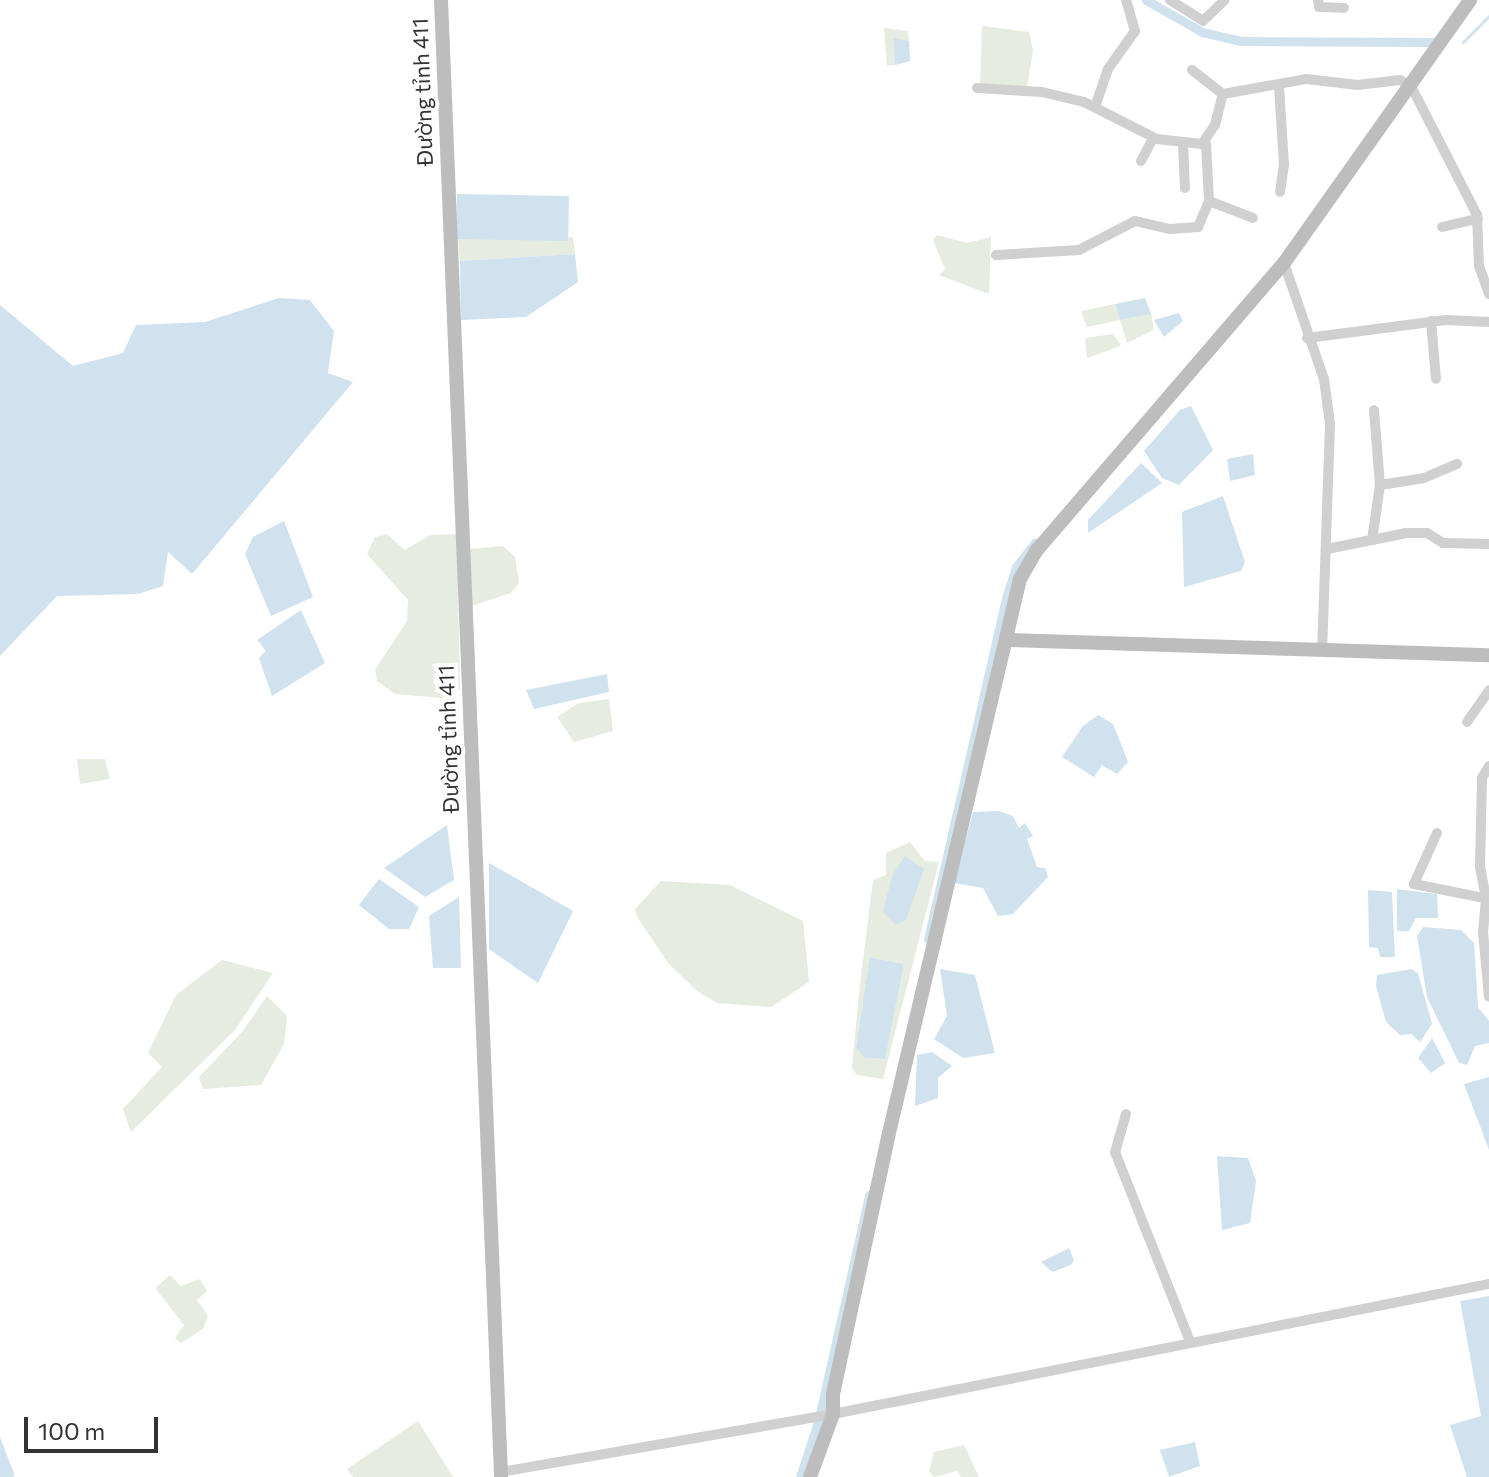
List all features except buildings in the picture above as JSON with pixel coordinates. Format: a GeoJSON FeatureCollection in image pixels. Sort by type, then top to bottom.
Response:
{"type":"FeatureCollection","features":[{"type":"Feature","properties":{"kind":"main road","name":"Đường tỉnh 411"},"geometry":{"type":"LineString","coordinates":[[441,0],[501,1475]]}},
{"type":"Feature","properties":{"kind":"main road"},"geometry":{"type":"LineString","coordinates":[[810,1477],[833,1414],[833,1394],[889,1133],[1020,579],[1037,550],[1284,263],[1406,83],[1470,0]]}},
{"type":"Feature","properties":{"kind":"main road"},"geometry":{"type":"LineString","coordinates":[[1007,640],[1487,652]]}},
{"type":"Feature","properties":{"kind":"street"},"geometry":{"type":"LineString","coordinates":[[1095,107],[1108,69],[1135,31],[1126,0]]}},
{"type":"Feature","properties":{"kind":"street"},"geometry":{"type":"LineString","coordinates":[[1170,0],[1201,21],[1225,0]]}},
{"type":"Feature","properties":{"kind":"street"},"geometry":{"type":"LineString","coordinates":[[1318,0],[1319,7],[1344,8]]}},
{"type":"Feature","properties":{"kind":"street"},"geometry":{"type":"LineString","coordinates":[[1192,70],[1223,94],[1319,78],[1358,85],[1406,83],[1478,219],[1479,266],[1489,294]]}},
{"type":"Feature","properties":{"kind":"street"},"geometry":{"type":"LineString","coordinates":[[1279,87],[1284,164],[1280,192]]}},
{"type":"Feature","properties":{"kind":"street"},"geometry":{"type":"LineString","coordinates":[[977,88],[1042,92],[1095,107],[1153,138],[1206,143]]}},
{"type":"Feature","properties":{"kind":"street"},"geometry":{"type":"LineString","coordinates":[[996,255],[1079,250],[1135,221],[1170,229],[1198,227],[1209,201],[1206,143],[1223,94]]}},
{"type":"Feature","properties":{"kind":"street"},"geometry":{"type":"LineString","coordinates":[[1141,161],[1153,138]]}},
{"type":"Feature","properties":{"kind":"street"},"geometry":{"type":"LineString","coordinates":[[1183,143],[1185,188]]}},
{"type":"Feature","properties":{"kind":"street"},"geometry":{"type":"LineString","coordinates":[[1209,201],[1253,218]]}},
{"type":"Feature","properties":{"kind":"street"},"geometry":{"type":"LineString","coordinates":[[1442,227],[1478,219]]}},
{"type":"Feature","properties":{"kind":"street"},"geometry":{"type":"LineString","coordinates":[[1284,263],[1307,338],[1324,379],[1330,424],[1322,649]]}},
{"type":"Feature","properties":{"kind":"street"},"geometry":{"type":"LineString","coordinates":[[1307,338],[1431,321],[1489,322]]}},
{"type":"Feature","properties":{"kind":"street"},"geometry":{"type":"LineString","coordinates":[[1431,321],[1436,379]]}},
{"type":"Feature","properties":{"kind":"street"},"geometry":{"type":"LineString","coordinates":[[1372,540],[1380,485],[1374,410]]}},
{"type":"Feature","properties":{"kind":"street"},"geometry":{"type":"LineString","coordinates":[[1380,485],[1424,478],[1457,464]]}},
{"type":"Feature","properties":{"kind":"street"},"geometry":{"type":"LineString","coordinates":[[1327,549],[1427,533],[1443,543],[1489,544]]}},
{"type":"Feature","properties":{"kind":"street"},"geometry":{"type":"LineString","coordinates":[[1467,722],[1489,690]]}},
{"type":"Feature","properties":{"kind":"street"},"geometry":{"type":"LineString","coordinates":[[1489,766],[1482,778],[1486,827],[1480,867],[1488,898],[1483,932],[1489,997]]}},
{"type":"Feature","properties":{"kind":"street"},"geometry":{"type":"LineString","coordinates":[[1437,833],[1414,884],[1488,898]]}},
{"type":"Feature","properties":{"kind":"street"},"geometry":{"type":"LineString","coordinates":[[1126,1114],[1115,1152],[1190,1341]]}},
{"type":"Feature","properties":{"kind":"street"},"geometry":{"type":"LineString","coordinates":[[501,1475],[811,1415],[833,1414],[1489,1284]]}},
{"type":"Feature","properties":{"kind":"shaded area"},"geometry":{"type":"Polygon","coordinates":[[[982,26],[1029,32],[1033,50],[1027,88],[980,85],[982,26]]]}},
{"type":"Feature","properties":{"kind":"shaded area"},"geometry":{"type":"Polygon","coordinates":[[[884,28],[908,31],[909,41],[893,39],[895,65],[887,66],[884,28]]]}},
{"type":"Feature","properties":{"kind":"shaded area"},"geometry":{"type":"Polygon","coordinates":[[[937,235],[967,243],[991,237],[989,294],[939,275],[945,269],[933,240],[937,235]]]}},
{"type":"Feature","properties":{"kind":"shaded area"},"geometry":{"type":"Polygon","coordinates":[[[573,237],[575,254],[460,261],[458,239],[573,237]]]}},
{"type":"Feature","properties":{"kind":"shaded area"},"geometry":{"type":"Polygon","coordinates":[[[1115,304],[1120,320],[1087,327],[1081,311],[1115,304]]]}},
{"type":"Feature","properties":{"kind":"shaded area"},"geometry":{"type":"Polygon","coordinates":[[[1151,314],[1154,330],[1127,343],[1120,320],[1151,314]]]}},
{"type":"Feature","properties":{"kind":"shaded area"},"geometry":{"type":"Polygon","coordinates":[[[1113,334],[1121,346],[1087,358],[1085,338],[1113,334]]]}},
{"type":"Feature","properties":{"kind":"shaded area"},"geometry":{"type":"Polygon","coordinates":[[[387,534],[405,550],[430,535],[457,534],[460,689],[442,698],[395,694],[377,681],[375,670],[407,621],[408,600],[367,554],[375,537],[387,534]]]}},
{"type":"Feature","properties":{"kind":"shaded area"},"geometry":{"type":"Polygon","coordinates":[[[503,546],[515,557],[519,583],[511,593],[471,606],[469,549],[503,546]]]}},
{"type":"Feature","properties":{"kind":"shaded area"},"geometry":{"type":"Polygon","coordinates":[[[609,699],[613,731],[574,742],[557,717],[579,703],[609,699]]]}},
{"type":"Feature","properties":{"kind":"shaded area"},"geometry":{"type":"Polygon","coordinates":[[[77,759],[105,759],[110,779],[80,784],[77,759]]]}},
{"type":"Feature","properties":{"kind":"shaded area"},"geometry":{"type":"Polygon","coordinates":[[[910,842],[925,861],[939,862],[883,1079],[857,1075],[852,1068],[873,880],[886,875],[886,853],[910,842]],[[871,957],[856,1047],[865,1058],[884,1059],[904,964],[871,957]]]}},
{"type":"Feature","properties":{"kind":"shaded area"},"geometry":{"type":"Polygon","coordinates":[[[661,881],[730,885],[803,921],[809,982],[771,1007],[717,1003],[697,991],[668,963],[637,917],[635,909],[661,881]]]}},
{"type":"Feature","properties":{"kind":"shaded area"},"geometry":{"type":"Polygon","coordinates":[[[222,960],[273,973],[235,1030],[131,1132],[123,1109],[162,1067],[148,1053],[176,995],[222,960]]]}},
{"type":"Feature","properties":{"kind":"shaded area"},"geometry":{"type":"Polygon","coordinates":[[[267,996],[287,1016],[284,1044],[261,1085],[203,1089],[199,1077],[242,1032],[267,996]]]}},
{"type":"Feature","properties":{"kind":"shaded area"},"geometry":{"type":"Polygon","coordinates":[[[170,1275],[181,1286],[200,1279],[207,1291],[197,1300],[208,1316],[203,1329],[181,1343],[175,1338],[184,1325],[155,1288],[170,1275]]]}},
{"type":"Feature","properties":{"kind":"shaded area"},"geometry":{"type":"Polygon","coordinates":[[[418,1421],[453,1477],[353,1477],[347,1469],[418,1421]]]}},
{"type":"Feature","properties":{"kind":"shaded area"},"geometry":{"type":"Polygon","coordinates":[[[964,1445],[979,1477],[961,1477],[957,1471],[934,1477],[929,1472],[934,1452],[964,1445]]]}},
{"type":"Feature","properties":{"kind":"water"},"geometry":{"type":"Polygon","coordinates":[[[893,38],[909,41],[910,61],[895,65],[893,38]]]}},
{"type":"Feature","properties":{"kind":"water"},"geometry":{"type":"Polygon","coordinates":[[[457,194],[569,196],[568,241],[456,239],[457,194]]]}},
{"type":"Feature","properties":{"kind":"water"},"geometry":{"type":"Polygon","coordinates":[[[575,254],[578,282],[526,317],[461,320],[460,261],[575,254]]]}},
{"type":"Feature","properties":{"kind":"water"},"geometry":{"type":"Polygon","coordinates":[[[279,298],[310,300],[334,331],[328,373],[353,382],[192,574],[168,552],[163,586],[138,594],[57,596],[0,656],[0,305],[73,366],[123,353],[136,325],[205,322],[279,298]]]}},
{"type":"Feature","properties":{"kind":"water"},"geometry":{"type":"Polygon","coordinates":[[[1145,298],[1151,314],[1120,320],[1115,304],[1145,298]]]}},
{"type":"Feature","properties":{"kind":"water"},"geometry":{"type":"Polygon","coordinates":[[[1179,313],[1183,321],[1164,337],[1154,320],[1179,313]]]}},
{"type":"Feature","properties":{"kind":"water"},"geometry":{"type":"Polygon","coordinates":[[[1191,406],[1213,450],[1179,485],[1162,478],[1144,451],[1180,410],[1191,406]]]}},
{"type":"Feature","properties":{"kind":"water"},"geometry":{"type":"Polygon","coordinates":[[[1253,454],[1255,475],[1230,481],[1227,459],[1253,454]]]}},
{"type":"Feature","properties":{"kind":"water"},"geometry":{"type":"Polygon","coordinates":[[[1141,463],[1162,483],[1088,533],[1088,520],[1141,463]]]}},
{"type":"Feature","properties":{"kind":"water"},"geometry":{"type":"Polygon","coordinates":[[[1223,496],[1245,562],[1241,571],[1184,587],[1182,512],[1223,496]]]}},
{"type":"Feature","properties":{"kind":"water"},"geometry":{"type":"Polygon","coordinates":[[[284,521],[313,597],[271,616],[245,554],[253,537],[284,521]]]}},
{"type":"Feature","properties":{"kind":"water"},"geometry":{"type":"Polygon","coordinates":[[[301,610],[325,663],[272,696],[259,658],[266,651],[257,640],[301,610]]]}},
{"type":"Feature","properties":{"kind":"water"},"geometry":{"type":"Polygon","coordinates":[[[607,674],[609,692],[534,709],[526,690],[607,674]]]}},
{"type":"Feature","properties":{"kind":"water"},"geometry":{"type":"Polygon","coordinates":[[[1098,715],[1113,724],[1128,762],[1117,774],[1102,765],[1094,777],[1062,757],[1083,726],[1098,715]]]}},
{"type":"Feature","properties":{"kind":"water"},"geometry":{"type":"Polygon","coordinates":[[[999,811],[1013,816],[1019,828],[1025,823],[1033,836],[1027,839],[1037,867],[1045,868],[1048,877],[1013,914],[998,916],[983,888],[954,883],[973,812],[999,811]]]}},
{"type":"Feature","properties":{"kind":"water"},"geometry":{"type":"Polygon","coordinates":[[[447,825],[454,880],[425,897],[384,868],[447,825]]]}},
{"type":"Feature","properties":{"kind":"water"},"geometry":{"type":"Polygon","coordinates":[[[905,856],[924,869],[906,920],[896,925],[883,912],[892,876],[905,856]]]}},
{"type":"Feature","properties":{"kind":"water"},"geometry":{"type":"Polygon","coordinates":[[[489,863],[573,911],[538,983],[489,949],[489,863]]]}},
{"type":"Feature","properties":{"kind":"water"},"geometry":{"type":"Polygon","coordinates":[[[379,879],[419,907],[409,929],[389,929],[359,905],[379,879]]]}},
{"type":"Feature","properties":{"kind":"water"},"geometry":{"type":"Polygon","coordinates":[[[1397,889],[1437,894],[1438,918],[1416,918],[1409,931],[1397,931],[1397,889]]]}},
{"type":"Feature","properties":{"kind":"water"},"geometry":{"type":"Polygon","coordinates":[[[1368,890],[1392,892],[1395,957],[1380,957],[1378,948],[1369,947],[1368,890]]]}},
{"type":"Feature","properties":{"kind":"water"},"geometry":{"type":"Polygon","coordinates":[[[459,897],[461,968],[433,968],[429,916],[459,897]]]}},
{"type":"Feature","properties":{"kind":"water"},"geometry":{"type":"Polygon","coordinates":[[[1423,927],[1461,930],[1474,943],[1478,1007],[1489,1021],[1489,1043],[1475,1046],[1467,1065],[1459,1063],[1427,997],[1417,936],[1423,927]]]}},
{"type":"Feature","properties":{"kind":"water"},"geometry":{"type":"Polygon","coordinates":[[[870,957],[904,964],[885,1059],[865,1058],[856,1048],[870,957]]]}},
{"type":"Feature","properties":{"kind":"water"},"geometry":{"type":"Polygon","coordinates":[[[940,969],[975,975],[995,1053],[963,1058],[934,1039],[947,1016],[940,969]]]}},
{"type":"Feature","properties":{"kind":"water"},"geometry":{"type":"Polygon","coordinates":[[[1411,969],[1418,973],[1432,1024],[1420,1042],[1411,1034],[1400,1035],[1386,1022],[1376,986],[1377,975],[1411,969]]]}},
{"type":"Feature","properties":{"kind":"water"},"geometry":{"type":"Polygon","coordinates":[[[1432,1038],[1445,1063],[1431,1073],[1418,1058],[1432,1038]]]}},
{"type":"Feature","properties":{"kind":"water"},"geometry":{"type":"Polygon","coordinates":[[[932,1052],[952,1066],[938,1078],[938,1098],[915,1106],[917,1055],[932,1052]]]}},
{"type":"Feature","properties":{"kind":"water"},"geometry":{"type":"Polygon","coordinates":[[[1489,1077],[1489,1150],[1464,1084],[1489,1077]]]}},
{"type":"Feature","properties":{"kind":"water"},"geometry":{"type":"Polygon","coordinates":[[[1217,1156],[1248,1158],[1256,1181],[1250,1223],[1222,1230],[1217,1156]]]}},
{"type":"Feature","properties":{"kind":"water"},"geometry":{"type":"Polygon","coordinates":[[[1069,1248],[1074,1260],[1071,1265],[1052,1272],[1041,1262],[1069,1248]]]}},
{"type":"Feature","properties":{"kind":"water"},"geometry":{"type":"Polygon","coordinates":[[[1489,1296],[1489,1477],[1467,1477],[1450,1425],[1481,1416],[1460,1301],[1489,1296]]]}},
{"type":"Feature","properties":{"kind":"water"},"geometry":{"type":"Polygon","coordinates":[[[0,1437],[15,1476],[0,1477],[0,1437]]]}},
{"type":"Feature","properties":{"kind":"water"},"geometry":{"type":"Polygon","coordinates":[[[1195,1442],[1200,1466],[1169,1477],[1160,1450],[1195,1442]]]}},
{"type":"Feature","properties":{"kind":"waterway"},"geometry":{"type":"LineString","coordinates":[[1146,0],[1202,32],[1241,41],[1434,42]]}},
{"type":"Feature","properties":{"kind":"waterway"},"geometry":{"type":"LineString","coordinates":[[1463,42],[1489,16]]}},
{"type":"Feature","properties":{"kind":"waterway"},"geometry":{"type":"LineString","coordinates":[[928,939],[1006,598],[1016,567],[1035,543]]}},
{"type":"Feature","properties":{"kind":"waterway"},"geometry":{"type":"LineString","coordinates":[[800,1477],[818,1422],[869,1195]]}}]}
